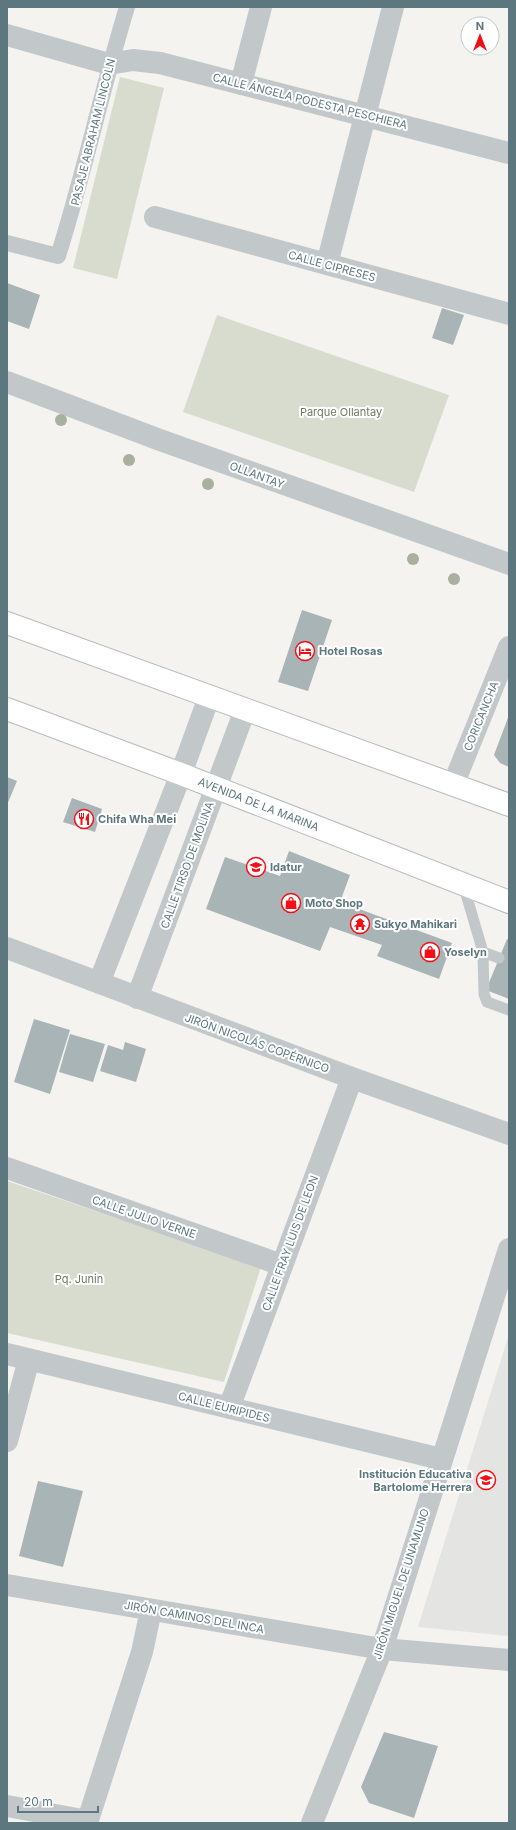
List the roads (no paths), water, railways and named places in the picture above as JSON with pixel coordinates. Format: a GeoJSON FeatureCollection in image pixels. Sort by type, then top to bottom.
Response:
{"type":"FeatureCollection","features":[{"type":"Feature","properties":{"kind":"main road"},"geometry":{"type":"LineString","coordinates":[[7,623],[509,805]]}},
{"type":"Feature","properties":{"kind":"main road","name":"AVENIDA DE LA MARINA"},"geometry":{"type":"LineString","coordinates":[[7,709],[181,774],[509,902]]}},
{"type":"Feature","properties":{"kind":"street","name":"PASAJE ABRAHAM LINCOLN"},"geometry":{"type":"LineString","coordinates":[[7,243],[58,256],[76,199],[109,64],[127,7]]}},
{"type":"Feature","properties":{"kind":"street"},"geometry":{"type":"LineString","coordinates":[[241,84],[261,7]]}},
{"type":"Feature","properties":{"kind":"street"},"geometry":{"type":"LineString","coordinates":[[327,264],[393,7]]}},
{"type":"Feature","properties":{"kind":"street"},"geometry":{"type":"LineString","coordinates":[[7,35],[109,64]]}},
{"type":"Feature","properties":{"kind":"street","name":"CALLE ÁNGELA PODESTA PESCHIERA"},"geometry":{"type":"LineString","coordinates":[[109,64],[133,60],[160,63],[509,152]]}},
{"type":"Feature","properties":{"kind":"street","name":"CALLE CIPRESES"},"geometry":{"type":"LineString","coordinates":[[155,217],[509,314]]}},
{"type":"Feature","properties":{"kind":"street","name":"OLLANTAY"},"geometry":{"type":"LineString","coordinates":[[7,382],[167,443],[509,564]]}},
{"type":"Feature","properties":{"kind":"street","name":"CORICANCHA"},"geometry":{"type":"LineString","coordinates":[[453,785],[509,647]]}},
{"type":"Feature","properties":{"kind":"street"},"geometry":{"type":"LineString","coordinates":[[99,983],[181,774],[209,697]]}},
{"type":"Feature","properties":{"kind":"street","name":"CALLE TIRSO DE MOLINA"},"geometry":{"type":"LineString","coordinates":[[138,998],[245,710]]}},
{"type":"Feature","properties":{"kind":"street","name":"JIRÓN NICOLÁS COPÉRNICO"},"geometry":{"type":"LineString","coordinates":[[7,948],[352,1078],[509,1134]]}},
{"type":"Feature","properties":{"kind":"street","name":"CALLE FRAY LUIS DE LEON"},"geometry":{"type":"LineString","coordinates":[[229,1408],[352,1078]]}},
{"type":"Feature","properties":{"kind":"street","name":"CALLE JULIO VERNE"},"geometry":{"type":"LineString","coordinates":[[7,1168],[282,1265]]}},
{"type":"Feature","properties":{"kind":"street","name":"JIRÓN MIGUEL DE UNAMUNO"},"geometry":{"type":"LineString","coordinates":[[318,1822],[382,1649],[441,1459],[509,1249]]}},
{"type":"Feature","properties":{"kind":"street","name":"CALLE EURIPIDES"},"geometry":{"type":"LineString","coordinates":[[7,1354],[441,1459]]}},
{"type":"Feature","properties":{"kind":"street"},"geometry":{"type":"LineString","coordinates":[[7,1441],[29,1359]]}},
{"type":"Feature","properties":{"kind":"street","name":"JIRÓN CAMINOS DEL INCA"},"geometry":{"type":"LineString","coordinates":[[7,1586],[382,1649],[509,1660]]}},
{"type":"Feature","properties":{"kind":"street"},"geometry":{"type":"LineString","coordinates":[[7,1806],[87,1822],[142,1652],[151,1610]]}},
{"type":"Feature","properties":{"kind":"lane"},"geometry":{"type":"LineString","coordinates":[[463,884],[483,952],[484,994],[487,1002],[509,1010]]}},
{"type":"Feature","properties":{"kind":"lane"},"geometry":{"type":"LineString","coordinates":[[483,952],[499,958]]}},
{"type":"Feature","properties":{"kind":"place","name":"Hotel Rosas"},"geometry":{"type":"Point","coordinates":[305,651]}},
{"type":"Feature","properties":{"kind":"place","name":"Chifa Wha Mei"},"geometry":{"type":"Point","coordinates":[84,819]}},
{"type":"Feature","properties":{"kind":"place","name":"Idatur"},"geometry":{"type":"Point","coordinates":[256,867]}},
{"type":"Feature","properties":{"kind":"place","name":"Moto Shop"},"geometry":{"type":"Point","coordinates":[291,903]}},
{"type":"Feature","properties":{"kind":"place","name":"Sukyo Mahikari"},"geometry":{"type":"Point","coordinates":[360,924]}},
{"type":"Feature","properties":{"kind":"place","name":"Yoselyn"},"geometry":{"type":"Point","coordinates":[430,952]}},
{"type":"Feature","properties":{"kind":"place","name":"Institución Educativa Bartolome Herrera"},"geometry":{"type":"Point","coordinates":[486,1480]}},
{"type":"Feature","properties":{"kind":"park label","name":"Parque Ollantay"},"geometry":{"type":"Point","coordinates":[341,412]}},
{"type":"Feature","properties":{"kind":"park label","name":"Pq. Junin"},"geometry":{"type":"Point","coordinates":[79,1279]}}]}
